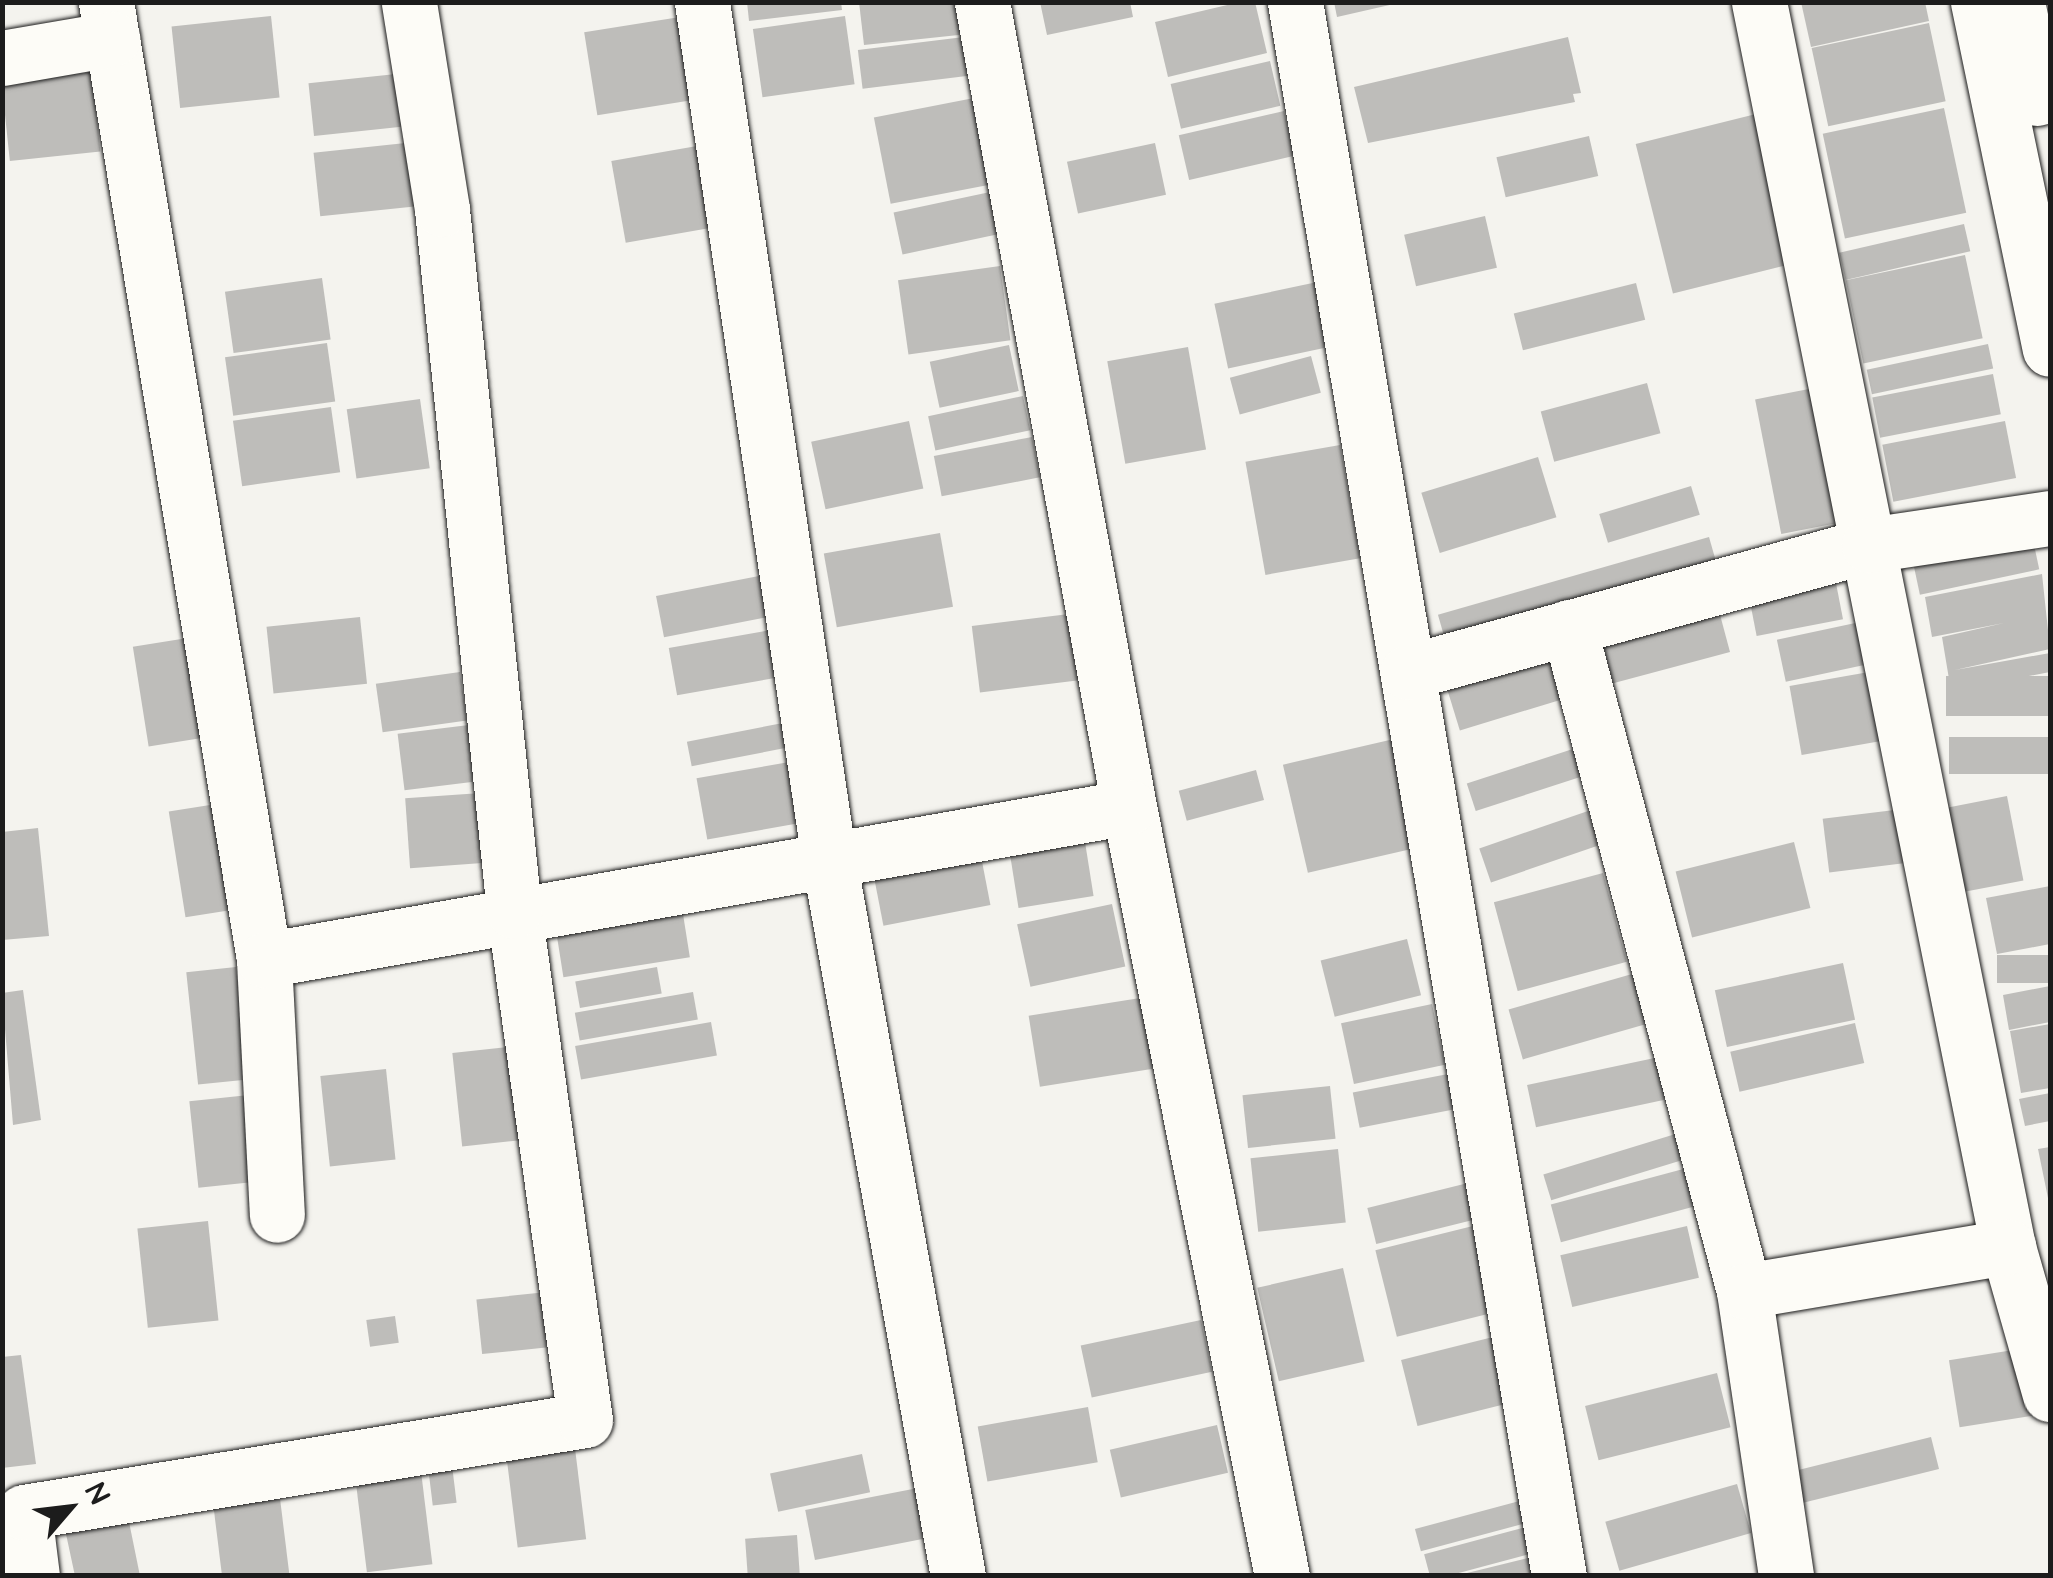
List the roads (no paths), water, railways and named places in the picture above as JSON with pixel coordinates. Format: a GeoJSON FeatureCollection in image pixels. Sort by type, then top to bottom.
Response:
{"type":"FeatureCollection","features":[{"type":"Feature","properties":{"kind":"main road"},"geometry":{"type":"LineString","coordinates":[[32,1576],[24,1512],[585,1420],[514,911],[442,209],[409,2]]}},
{"type":"Feature","properties":{"kind":"main road"},"geometry":{"type":"LineString","coordinates":[[702,2],[828,860],[958,1576]]}},
{"type":"Feature","properties":{"kind":"main road"},"geometry":{"type":"LineString","coordinates":[[982,2],[1129,807],[1282,1576]]}},
{"type":"Feature","properties":{"kind":"main road"},"geometry":{"type":"LineString","coordinates":[[1294,2],[1558,1576]]}},
{"type":"Feature","properties":{"kind":"main road"},"geometry":{"type":"LineString","coordinates":[[1758,2],[2008,1247],[2050,1394]]}},
{"type":"Feature","properties":{"kind":"main road"},"geometry":{"type":"LineString","coordinates":[[1978,2],[2050,349]]}},
{"type":"Feature","properties":{"kind":"main road"},"geometry":{"type":"LineString","coordinates":[[2017,2],[2050,167]]}},
{"type":"Feature","properties":{"kind":"main road"},"geometry":{"type":"LineString","coordinates":[[2,58],[109,21],[264,960],[276,1215]]}},
{"type":"Feature","properties":{"kind":"main road"},"geometry":{"type":"LineString","coordinates":[[1408,672],[1869,545],[2050,518]]}},
{"type":"Feature","properties":{"kind":"main road"},"geometry":{"type":"LineString","coordinates":[[1569,627],[1744,1291],[1786,1576]]}},
{"type":"Feature","properties":{"kind":"main road"},"geometry":{"type":"LineString","coordinates":[[264,960],[514,911],[1129,807]]}},
{"type":"Feature","properties":{"kind":"main road"},"geometry":{"type":"LineString","coordinates":[[1744,1291],[2008,1247]]}}]}
